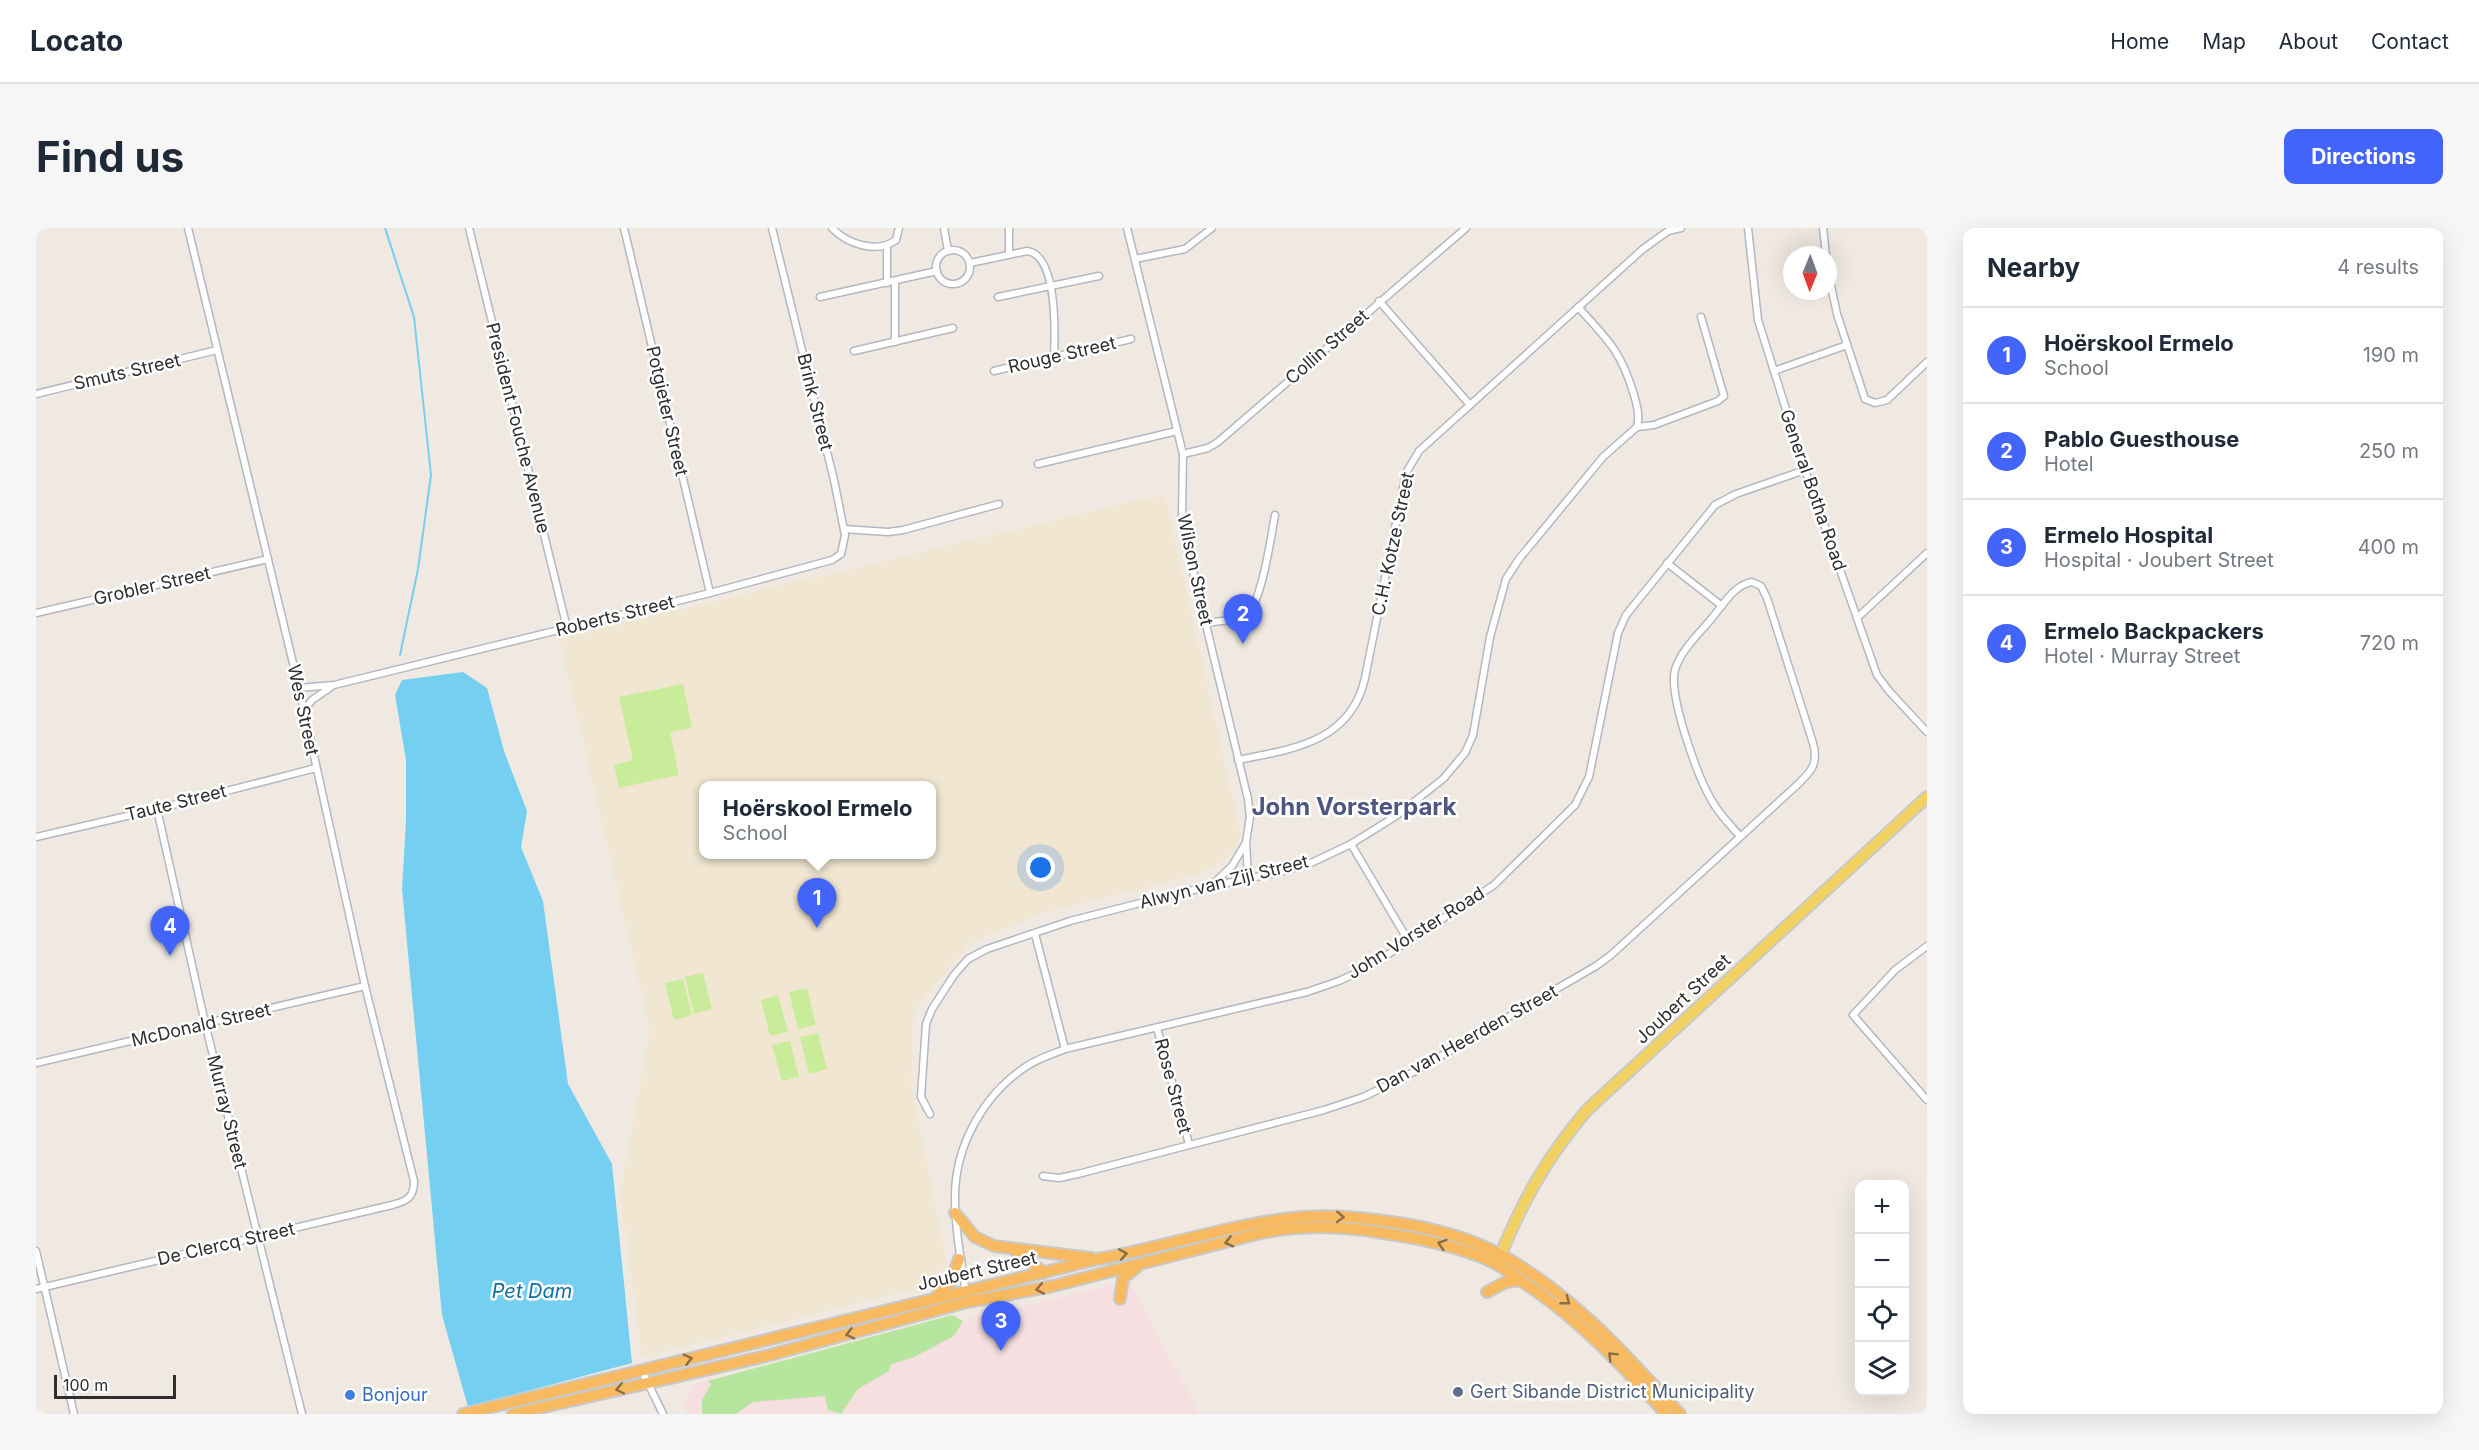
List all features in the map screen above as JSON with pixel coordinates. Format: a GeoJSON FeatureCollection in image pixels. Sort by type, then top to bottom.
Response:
{"type":"FeatureCollection","features":[{"type":"Feature","properties":{"kind":"highway"},"geometry":{"type":"LineString","coordinates":[[956,1213],[968,1230],[982,1241],[1014,1250],[1098,1259]]}},
{"type":"Feature","properties":{"kind":"highway","name":"Joubert Street"},"geometry":{"type":"LineString","coordinates":[[513,1414],[530,1404],[642,1371],[937,1296],[1256,1224],[1322,1216],[1356,1218],[1417,1227],[1473,1244],[1499,1260]]}},
{"type":"Feature","properties":{"kind":"highway","name":"Joubert Street"},"geometry":{"type":"LineString","coordinates":[[463,1414],[647,1383],[766,1356],[967,1302],[1053,1286],[1268,1232],[1322,1228],[1364,1230],[1429,1240],[1499,1260]]}},
{"type":"Feature","properties":{"kind":"highway"},"geometry":{"type":"LineString","coordinates":[[1014,1250],[1044,1273]]}},
{"type":"Feature","properties":{"kind":"highway"},"geometry":{"type":"LineString","coordinates":[[937,1296],[951,1281],[959,1259]]}},
{"type":"Feature","properties":{"kind":"highway"},"geometry":{"type":"LineString","coordinates":[[1499,1260],[1592,1335],[1666,1414]]}},
{"type":"Feature","properties":{"kind":"highway"},"geometry":{"type":"LineString","coordinates":[[1499,1260],[1549,1288],[1599,1328],[1680,1414]]}},
{"type":"Feature","properties":{"kind":"highway"},"geometry":{"type":"LineString","coordinates":[[1119,1299],[1124,1278],[1139,1265]]}},
{"type":"Feature","properties":{"kind":"highway"},"geometry":{"type":"LineString","coordinates":[[1487,1292],[1506,1282],[1521,1280]]}},
{"type":"Feature","properties":{"kind":"main road","name":"Joubert Street"},"geometry":{"type":"LineString","coordinates":[[1499,1260],[1530,1191],[1544,1166],[1587,1110],[1927,797]]}},
{"type":"Feature","properties":{"kind":"street","name":"Wes Street"},"geometry":{"type":"LineString","coordinates":[[188,228],[299,688],[365,986],[414,1181],[413,1193]]}},
{"type":"Feature","properties":{"kind":"street","name":"President Fouche Avenue"},"geometry":{"type":"LineString","coordinates":[[469,228],[567,628]]}},
{"type":"Feature","properties":{"kind":"street","name":"Potgieter Street"},"geometry":{"type":"LineString","coordinates":[[624,228],[710,593]]}},
{"type":"Feature","properties":{"kind":"street","name":"Brink Street"},"geometry":{"type":"LineString","coordinates":[[772,228],[844,529],[845,541],[841,554],[821,563]]}},
{"type":"Feature","properties":{"kind":"street"},"geometry":{"type":"LineString","coordinates":[[832,228],[851,243],[887,245],[896,240],[899,228]]}},
{"type":"Feature","properties":{"kind":"street"},"geometry":{"type":"LineString","coordinates":[[944,228],[948,251]]}},
{"type":"Feature","properties":{"kind":"street"},"geometry":{"type":"LineString","coordinates":[[1009,228],[1009,254]]}},
{"type":"Feature","properties":{"kind":"street","name":"Wilson Street"},"geometry":{"type":"LineString","coordinates":[[1127,228],[1183,454],[1184,531],[1250,808],[1246,842],[1248,877]]}},
{"type":"Feature","properties":{"kind":"street"},"geometry":{"type":"LineString","coordinates":[[1135,260],[1185,249],[1212,228]]}},
{"type":"Feature","properties":{"kind":"street","name":"Collin Street"},"geometry":{"type":"LineString","coordinates":[[1183,454],[1208,448],[1218,442],[1466,228]]}},
{"type":"Feature","properties":{"kind":"street","name":"C.H. Kotze Street"},"geometry":{"type":"LineString","coordinates":[[1238,760],[1310,744],[1331,731],[1357,702],[1365,678],[1406,472],[1419,451],[1659,236],[1681,228]]}},
{"type":"Feature","properties":{"kind":"street","name":"General Botha Road"},"geometry":{"type":"LineString","coordinates":[[1748,228],[1758,320],[1805,470],[1857,618],[1881,682],[1927,732]]}},
{"type":"Feature","properties":{"kind":"street"},"geometry":{"type":"LineString","coordinates":[[1823,228],[1825,246]]}},
{"type":"Feature","properties":{"kind":"street"},"geometry":{"type":"LineString","coordinates":[[887,245],[887,283]]}},
{"type":"Feature","properties":{"kind":"street"},"geometry":{"type":"LineString","coordinates":[[948,251],[963,254],[970,263],[969,275],[962,282],[956,284],[945,282],[937,271],[939,258],[948,251]]}},
{"type":"Feature","properties":{"kind":"street"},"geometry":{"type":"LineString","coordinates":[[970,263],[1009,254],[1034,252],[1041,258],[1050,286],[1055,318],[1054,358]]}},
{"type":"Feature","properties":{"kind":"street"},"geometry":{"type":"LineString","coordinates":[[820,297],[937,271]]}},
{"type":"Feature","properties":{"kind":"street"},"geometry":{"type":"LineString","coordinates":[[998,297],[1099,276]]}},
{"type":"Feature","properties":{"kind":"street"},"geometry":{"type":"LineString","coordinates":[[895,282],[895,342]]}},
{"type":"Feature","properties":{"kind":"street"},"geometry":{"type":"LineString","coordinates":[[1833,300],[1846,345],[1867,401],[1875,403],[1887,400],[1927,362]]}},
{"type":"Feature","properties":{"kind":"street"},"geometry":{"type":"LineString","coordinates":[[1379,301],[1470,405]]}},
{"type":"Feature","properties":{"kind":"street"},"geometry":{"type":"LineString","coordinates":[[1578,308],[1611,343],[1624,365],[1637,407],[1639,417],[1637,428],[1654,425],[1723,398],[1724,394],[1701,317]]}},
{"type":"Feature","properties":{"kind":"street"},"geometry":{"type":"LineString","coordinates":[[854,351],[953,328]]}},
{"type":"Feature","properties":{"kind":"street","name":"Rouge Street"},"geometry":{"type":"LineString","coordinates":[[994,371],[1131,339]]}},
{"type":"Feature","properties":{"kind":"street"},"geometry":{"type":"LineString","coordinates":[[1774,371],[1846,345]]}},
{"type":"Feature","properties":{"kind":"street","name":"Smuts Street"},"geometry":{"type":"LineString","coordinates":[[36,394],[217,351]]}},
{"type":"Feature","properties":{"kind":"street","name":"Alwyn van Zijl Street"},"geometry":{"type":"LineString","coordinates":[[930,1114],[921,1097],[926,1024],[932,1009],[954,975],[968,959],[987,949],[1070,921],[1311,863],[1351,844],[1420,798],[1443,779],[1465,753],[1473,735],[1490,637],[1506,579],[1519,559],[1603,457],[1637,428]]}},
{"type":"Feature","properties":{"kind":"street"},"geometry":{"type":"LineString","coordinates":[[1038,464],[1177,430]]}},
{"type":"Feature","properties":{"kind":"street","name":"John Vorster Road"},"geometry":{"type":"LineString","coordinates":[[967,1302],[959,1259],[956,1213],[956,1180],[959,1164],[973,1125],[981,1111],[1010,1078],[1029,1064],[1065,1049],[1324,987],[1367,968],[1494,885],[1568,813],[1582,796],[1590,770],[1618,633],[1626,615],[1715,506],[1736,494],[1805,470]]}},
{"type":"Feature","properties":{"kind":"street"},"geometry":{"type":"LineString","coordinates":[[844,529],[888,532],[903,530],[999,504]]}},
{"type":"Feature","properties":{"kind":"street"},"geometry":{"type":"LineString","coordinates":[[1206,623],[1238,618],[1251,609],[1260,587],[1275,515]]}},
{"type":"Feature","properties":{"kind":"street"},"geometry":{"type":"LineString","coordinates":[[1857,618],[1927,553]]}},
{"type":"Feature","properties":{"kind":"street","name":"Grobler Street"},"geometry":{"type":"LineString","coordinates":[[36,613],[268,559]]}},
{"type":"Feature","properties":{"kind":"street","name":"Roberts Street"},"geometry":{"type":"LineString","coordinates":[[334,685],[710,593],[821,563]]}},
{"type":"Feature","properties":{"kind":"street"},"geometry":{"type":"LineString","coordinates":[[1667,563],[1722,606]]}},
{"type":"Feature","properties":{"kind":"street","name":"Dan van Heerden Street"},"geometry":{"type":"LineString","coordinates":[[1043,1176],[1068,1177],[1324,1110],[1363,1097],[1403,1078],[1596,966],[1611,955],[1810,773],[1816,762],[1816,754],[1761,586],[1755,582],[1746,583],[1722,606],[1678,663],[1674,676],[1674,687],[1682,721],[1707,792],[1717,809],[1740,836]]}},
{"type":"Feature","properties":{"kind":"street"},"geometry":{"type":"LineString","coordinates":[[299,688],[334,685]]}},
{"type":"Feature","properties":{"kind":"street"},"geometry":{"type":"LineString","coordinates":[[303,712],[312,700],[334,685]]}},
{"type":"Feature","properties":{"kind":"street","name":"Taute Street"},"geometry":{"type":"LineString","coordinates":[[36,837],[316,768]]}},
{"type":"Feature","properties":{"kind":"street","name":"Murray Street"},"geometry":{"type":"LineString","coordinates":[[157,809],[205,1023],[302,1414]]}},
{"type":"Feature","properties":{"kind":"street"},"geometry":{"type":"LineString","coordinates":[[1212,885],[1232,866],[1246,842]]}},
{"type":"Feature","properties":{"kind":"street"},"geometry":{"type":"LineString","coordinates":[[1351,844],[1409,942]]}},
{"type":"Feature","properties":{"kind":"street"},"geometry":{"type":"LineString","coordinates":[[1035,934],[1065,1049]]}},
{"type":"Feature","properties":{"kind":"street"},"geometry":{"type":"LineString","coordinates":[[1927,946],[1888,977],[1852,1015],[1927,1100]]}},
{"type":"Feature","properties":{"kind":"street","name":"McDonald Street"},"geometry":{"type":"LineString","coordinates":[[36,1063],[365,986]]}},
{"type":"Feature","properties":{"kind":"street","name":"Rose Street"},"geometry":{"type":"LineString","coordinates":[[1157,1028],[1189,1144]]}},
{"type":"Feature","properties":{"kind":"street","name":"De Clercq Street"},"geometry":{"type":"LineString","coordinates":[[36,1289],[393,1205],[406,1200],[413,1193]]}},
{"type":"Feature","properties":{"kind":"street"},"geometry":{"type":"LineString","coordinates":[[36,1251],[74,1414]]}},
{"type":"Feature","properties":{"kind":"street"},"geometry":{"type":"LineString","coordinates":[[642,1371],[663,1414]]}},
{"type":"Feature","properties":{"kind":"shaded area"},"geometry":{"type":"Polygon","coordinates":[[[1165,494],[1241,836],[1231,855],[1199,875],[1044,913],[970,943],[914,1010],[911,1086],[947,1264],[920,1288],[642,1357],[620,1194],[650,1030],[559,638],[1165,494]]]}},
{"type":"Feature","properties":{"kind":"shaded area"},"geometry":{"type":"Polygon","coordinates":[[[1130,1281],[1199,1414],[688,1414],[683,1405],[692,1385],[1130,1281]]]}},
{"type":"Feature","properties":{"kind":"green space"},"geometry":{"type":"Polygon","coordinates":[[[683,684],[692,728],[670,732],[679,775],[619,788],[614,765],[633,760],[619,697],[683,684]]]}},
{"type":"Feature","properties":{"kind":"green space"},"geometry":{"type":"Polygon","coordinates":[[[703,973],[712,1009],[694,1014],[685,977],[703,973]]]}},
{"type":"Feature","properties":{"kind":"green space"},"geometry":{"type":"Polygon","coordinates":[[[683,979],[692,1015],[674,1020],[665,983],[683,979]]]}},
{"type":"Feature","properties":{"kind":"green space"},"geometry":{"type":"Polygon","coordinates":[[[807,988],[816,1025],[798,1029],[789,992],[807,988]]]}},
{"type":"Feature","properties":{"kind":"green space"},"geometry":{"type":"Polygon","coordinates":[[[778,995],[788,1032],[770,1036],[761,1000],[778,995]]]}},
{"type":"Feature","properties":{"kind":"green space"},"geometry":{"type":"Polygon","coordinates":[[[818,1033],[827,1069],[809,1074],[800,1037],[818,1033]]]}},
{"type":"Feature","properties":{"kind":"green space"},"geometry":{"type":"Polygon","coordinates":[[[790,1041],[799,1077],[782,1081],[772,1045],[790,1041]]]}},
{"type":"Feature","properties":{"kind":"green space"},"geometry":{"type":"Polygon","coordinates":[[[952,1315],[963,1321],[954,1336],[912,1358],[891,1364],[889,1371],[858,1389],[841,1414],[828,1410],[825,1396],[753,1402],[736,1414],[702,1414],[702,1400],[711,1384],[708,1381],[952,1315]]]}},
{"type":"Feature","properties":{"kind":"water","name":"Pet Dam"},"geometry":{"type":"Polygon","coordinates":[[[463,672],[487,688],[504,751],[527,811],[521,847],[543,901],[568,1084],[612,1164],[632,1363],[468,1407],[442,1315],[402,889],[406,821],[406,760],[395,695],[402,680],[463,672]]]}},
{"type":"Feature","properties":{"kind":"waterway"},"geometry":{"type":"LineString","coordinates":[[385,228],[414,317],[431,475],[418,569],[400,655]]}},
{"type":"Feature","properties":{"kind":"place","name":"Pablo Guesthouse"},"geometry":{"type":"Point","coordinates":[1243,644]}},
{"type":"Feature","properties":{"kind":"place","name":"Hoërskool Ermelo"},"geometry":{"type":"Point","coordinates":[817,928]}},
{"type":"Feature","properties":{"kind":"place","name":"Ermelo Backpackers"},"geometry":{"type":"Point","coordinates":[170,956]}},
{"type":"Feature","properties":{"kind":"place","name":"Ermelo Hospital"},"geometry":{"type":"Point","coordinates":[1001,1351]}},
{"type":"Feature","properties":{"kind":"place","name":"Gert Sibande District Municipality"},"geometry":{"type":"Point","coordinates":[1458,1392]}},
{"type":"Feature","properties":{"kind":"place","name":"Bonjour"},"geometry":{"type":"Point","coordinates":[350,1395]}},
{"type":"Feature","properties":{"kind":"district","name":"John Vorsterpark"},"geometry":{"type":"Point","coordinates":[1354,807]}}]}
